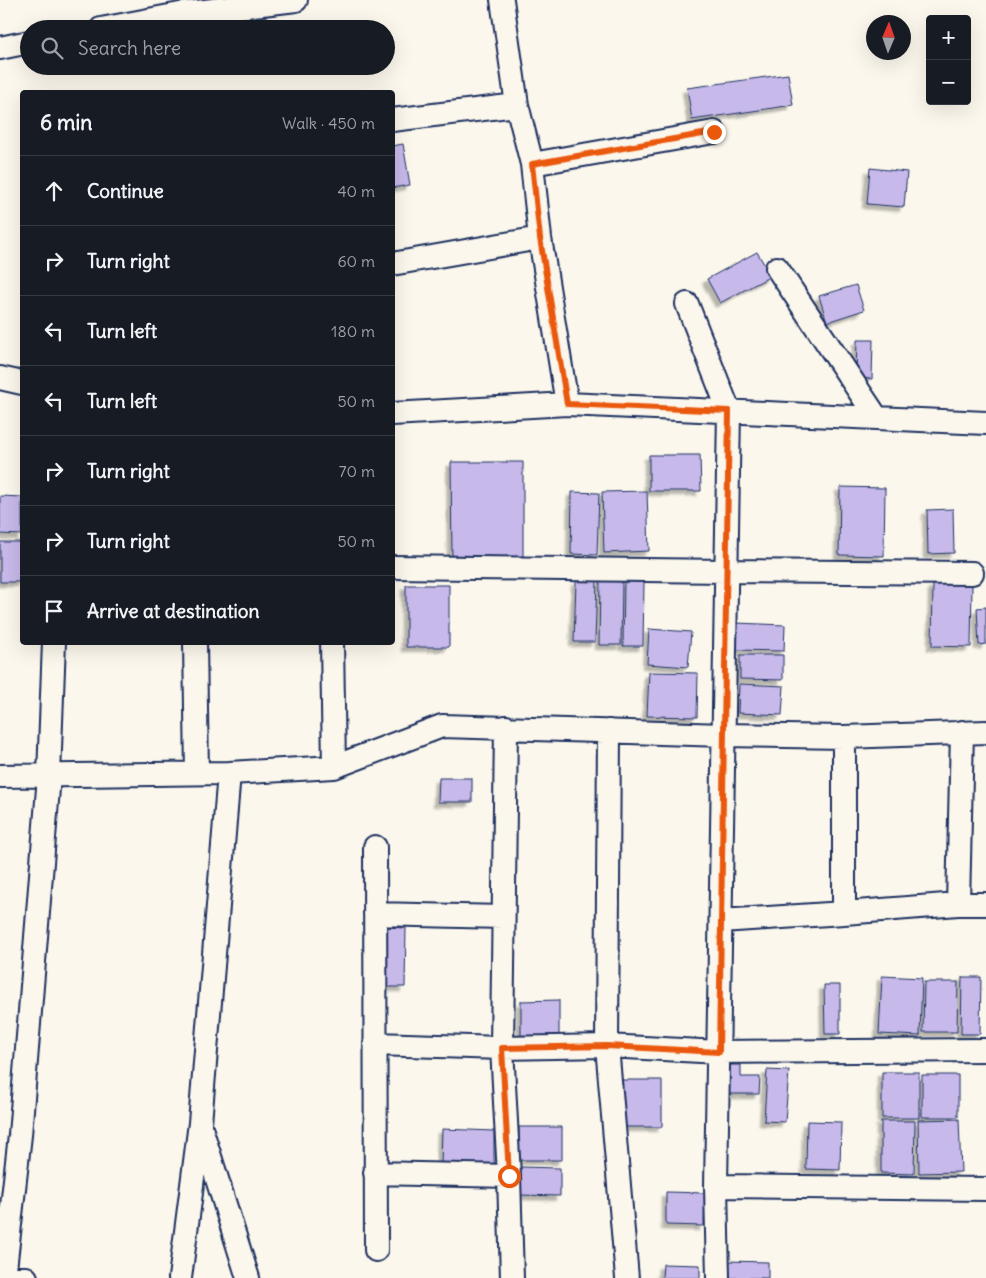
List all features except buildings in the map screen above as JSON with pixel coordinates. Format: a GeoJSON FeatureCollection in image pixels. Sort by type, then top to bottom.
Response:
{"type":"FeatureCollection","features":[{"type":"Feature","properties":{"kind":"street"},"geometry":{"type":"LineString","coordinates":[[149,20],[180,14],[296,0]]}},
{"type":"Feature","properties":{"kind":"street"},"geometry":{"type":"LineString","coordinates":[[502,0],[517,104],[532,164],[540,238],[567,404]]}},
{"type":"Feature","properties":{"kind":"street"},"geometry":{"type":"LineString","coordinates":[[0,48],[20,44]]}},
{"type":"Feature","properties":{"kind":"street"},"geometry":{"type":"LineString","coordinates":[[395,120],[517,104]]}},
{"type":"Feature","properties":{"kind":"street"},"geometry":{"type":"LineString","coordinates":[[532,164],[714,132]]}},
{"type":"Feature","properties":{"kind":"street"},"geometry":{"type":"LineString","coordinates":[[395,263],[540,238]]}},
{"type":"Feature","properties":{"kind":"street"},"geometry":{"type":"LineString","coordinates":[[776,268],[877,418]]}},
{"type":"Feature","properties":{"kind":"street"},"geometry":{"type":"LineString","coordinates":[[688,304],[729,411],[716,1186],[718,1278]]}},
{"type":"Feature","properties":{"kind":"street"},"geometry":{"type":"LineString","coordinates":[[0,378],[20,383]]}},
{"type":"Feature","properties":{"kind":"street"},"geometry":{"type":"LineString","coordinates":[[395,414],[567,404],[986,423]]}},
{"type":"Feature","properties":{"kind":"street"},"geometry":{"type":"LineString","coordinates":[[395,567],[972,573]]}},
{"type":"Feature","properties":{"kind":"street"},"geometry":{"type":"LineString","coordinates":[[26,1278],[4,1278],[10,1134],[50,776],[54,645]]}},
{"type":"Feature","properties":{"kind":"street"},"geometry":{"type":"LineString","coordinates":[[195,645],[197,774]]}},
{"type":"Feature","properties":{"kind":"street"},"geometry":{"type":"LineString","coordinates":[[332,645],[334,767]]}},
{"type":"Feature","properties":{"kind":"street"},"geometry":{"type":"LineString","coordinates":[[0,776],[197,774],[334,767],[442,726],[844,737],[986,732]]}},
{"type":"Feature","properties":{"kind":"street"},"geometry":{"type":"LineString","coordinates":[[506,727],[502,1048],[512,1278]]}},
{"type":"Feature","properties":{"kind":"street"},"geometry":{"type":"LineString","coordinates":[[609,731],[607,1046],[627,1278]]}},
{"type":"Feature","properties":{"kind":"street"},"geometry":{"type":"LineString","coordinates":[[958,904],[962,732]]}},
{"type":"Feature","properties":{"kind":"street"},"geometry":{"type":"LineString","coordinates":[[844,737],[844,913]]}},
{"type":"Feature","properties":{"kind":"street"},"geometry":{"type":"LineString","coordinates":[[180,1278],[200,1122],[228,773]]}},
{"type":"Feature","properties":{"kind":"street"},"geometry":{"type":"LineString","coordinates":[[375,847],[376,1250]]}},
{"type":"Feature","properties":{"kind":"street"},"geometry":{"type":"LineString","coordinates":[[721,920],[958,904],[986,904]]}},
{"type":"Feature","properties":{"kind":"street"},"geometry":{"type":"LineString","coordinates":[[375,914],[503,917]]}},
{"type":"Feature","properties":{"kind":"street"},"geometry":{"type":"LineString","coordinates":[[375,1044],[502,1048],[607,1046],[719,1052],[986,1050]]}},
{"type":"Feature","properties":{"kind":"street"},"geometry":{"type":"LineString","coordinates":[[200,1122],[248,1278]]}},
{"type":"Feature","properties":{"kind":"street"},"geometry":{"type":"LineString","coordinates":[[375,1173],[509,1176]]}},
{"type":"Feature","properties":{"kind":"street"},"geometry":{"type":"LineString","coordinates":[[716,1186],[986,1189]]}},
{"type":"Feature","properties":{"kind":"route"},"geometry":{"type":"LineString","coordinates":[[509,1176],[502,1048],[607,1046],[719,1052],[729,411],[567,404],[540,238],[532,164],[714,132]]}}]}
